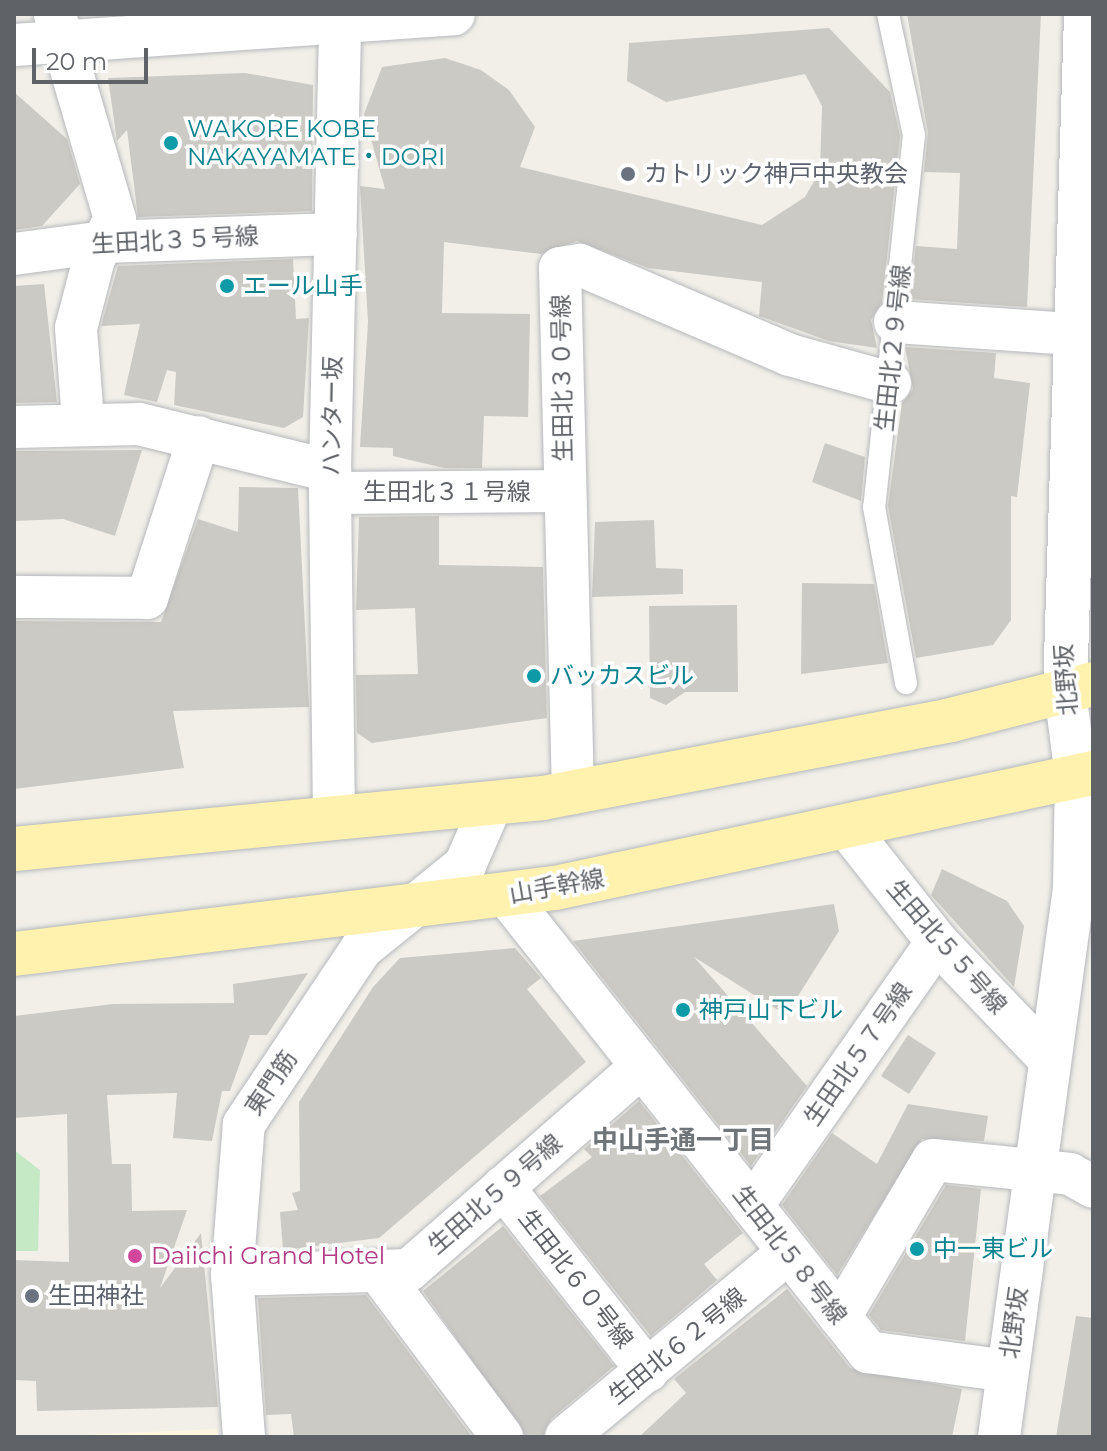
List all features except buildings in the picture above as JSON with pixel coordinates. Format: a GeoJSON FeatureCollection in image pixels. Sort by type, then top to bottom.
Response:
{"type":"FeatureCollection","features":[{"type":"Feature","properties":{"kind":"main road"},"geometry":{"type":"LineString","coordinates":[[14,849],[573,793],[1079,687]]}},
{"type":"Feature","properties":{"kind":"main road","name":"山手幹線"},"geometry":{"type":"LineString","coordinates":[[14,954],[507,896],[849,830],[1084,775]]}},
{"type":"Feature","properties":{"kind":"street"},"geometry":{"type":"LineString","coordinates":[[14,45],[57,28],[454,14]]}},
{"type":"Feature","properties":{"kind":"street","name":"北野坂"},"geometry":{"type":"LineString","coordinates":[[999,1437],[1050,1060],[1084,893],[1084,775],[1079,687],[1071,334],[1086,14]]}},
{"type":"Feature","properties":{"kind":"street","name":"ハンター坂"},"geometry":{"type":"LineString","coordinates":[[334,818],[330,482],[340,18]]}},
{"type":"Feature","properties":{"kind":"street"},"geometry":{"type":"LineString","coordinates":[[57,28],[115,219],[104,242],[76,328],[83,422]]}},
{"type":"Feature","properties":{"kind":"street","name":"生田北３５号線"},"geometry":{"type":"LineString","coordinates":[[14,254],[104,242],[336,234]]}},
{"type":"Feature","properties":{"kind":"street","name":"生田北３０号線"},"geometry":{"type":"LineString","coordinates":[[573,793],[560,268],[580,265],[790,355],[890,383]]}},
{"type":"Feature","properties":{"kind":"street"},"geometry":{"type":"LineString","coordinates":[[895,322],[1071,334]]}},
{"type":"Feature","properties":{"kind":"street","name":"生田北３１号線"},"geometry":{"type":"LineString","coordinates":[[14,427],[83,422],[139,424],[199,437],[330,482],[565,491]]}},
{"type":"Feature","properties":{"kind":"street"},"geometry":{"type":"LineString","coordinates":[[14,597],[147,598],[199,437]]}},
{"type":"Feature","properties":{"kind":"street","name":"東門筋"},"geometry":{"type":"LineString","coordinates":[[244,1437],[232,1275],[244,1124],[361,949],[423,904],[465,865],[492,803]]}},
{"type":"Feature","properties":{"kind":"street","name":"生田北５５号線"},"geometry":{"type":"LineString","coordinates":[[849,830],[937,942],[1050,1060]]}},
{"type":"Feature","properties":{"kind":"street","name":"生田北５８号線"},"geometry":{"type":"LineString","coordinates":[[507,896],[868,1352],[1008,1371]]}},
{"type":"Feature","properties":{"kind":"street","name":"生田北５７号線"},"geometry":{"type":"LineString","coordinates":[[752,1206],[937,942]]}},
{"type":"Feature","properties":{"kind":"street","name":"生田北５９号線"},"geometry":{"type":"LineString","coordinates":[[232,1275],[409,1270],[641,1067]]}},
{"type":"Feature","properties":{"kind":"street"},"geometry":{"type":"LineString","coordinates":[[840,1317],[933,1160],[1070,1174],[1093,1187]]}},
{"type":"Feature","properties":{"kind":"street","name":"生田北６０号線"},"geometry":{"type":"LineString","coordinates":[[503,1187],[648,1371]]}},
{"type":"Feature","properties":{"kind":"street","name":"生田北６２号線"},"geometry":{"type":"LineString","coordinates":[[566,1437],[788,1253]]}},
{"type":"Feature","properties":{"kind":"street"},"geometry":{"type":"LineString","coordinates":[[378,1271],[502,1437]]}},
{"type":"Feature","properties":{"kind":"lane","name":"生田北２９号線"},"geometry":{"type":"LineString","coordinates":[[888,14],[914,135],[890,383],[874,507],[906,683]]}},
{"type":"Feature","properties":{"kind":"shaded area"},"geometry":{"type":"Polygon","coordinates":[[[217,1429],[218,1437],[81,1437],[81,1435],[217,1429]]]}},
{"type":"Feature","properties":{"kind":"green space"},"geometry":{"type":"Polygon","coordinates":[[[14,1150],[40,1170],[38,1251],[14,1251],[14,1150]]]}},
{"type":"Feature","properties":{"kind":"place","name":"WAKORE KOBE NAKAYAMATE・DORI"},"geometry":{"type":"Point","coordinates":[171,143]}},
{"type":"Feature","properties":{"kind":"place","name":"カトリック神戸中央教会"},"geometry":{"type":"Point","coordinates":[628,174]}},
{"type":"Feature","properties":{"kind":"place","name":"エール山手"},"geometry":{"type":"Point","coordinates":[227,286]}},
{"type":"Feature","properties":{"kind":"place","name":"バッカスビル"},"geometry":{"type":"Point","coordinates":[534,676]}},
{"type":"Feature","properties":{"kind":"place","name":"神戸山下ビル"},"geometry":{"type":"Point","coordinates":[683,1010]}},
{"type":"Feature","properties":{"kind":"place","name":"中一東ビル"},"geometry":{"type":"Point","coordinates":[917,1249]}},
{"type":"Feature","properties":{"kind":"place","name":"Daiichi Grand Hotel"},"geometry":{"type":"Point","coordinates":[135,1256]}},
{"type":"Feature","properties":{"kind":"place","name":"生田神社"},"geometry":{"type":"Point","coordinates":[32,1296]}},
{"type":"Feature","properties":{"kind":"district","name":"中山手通一丁目"},"geometry":{"type":"Point","coordinates":[683,1141]}}]}
